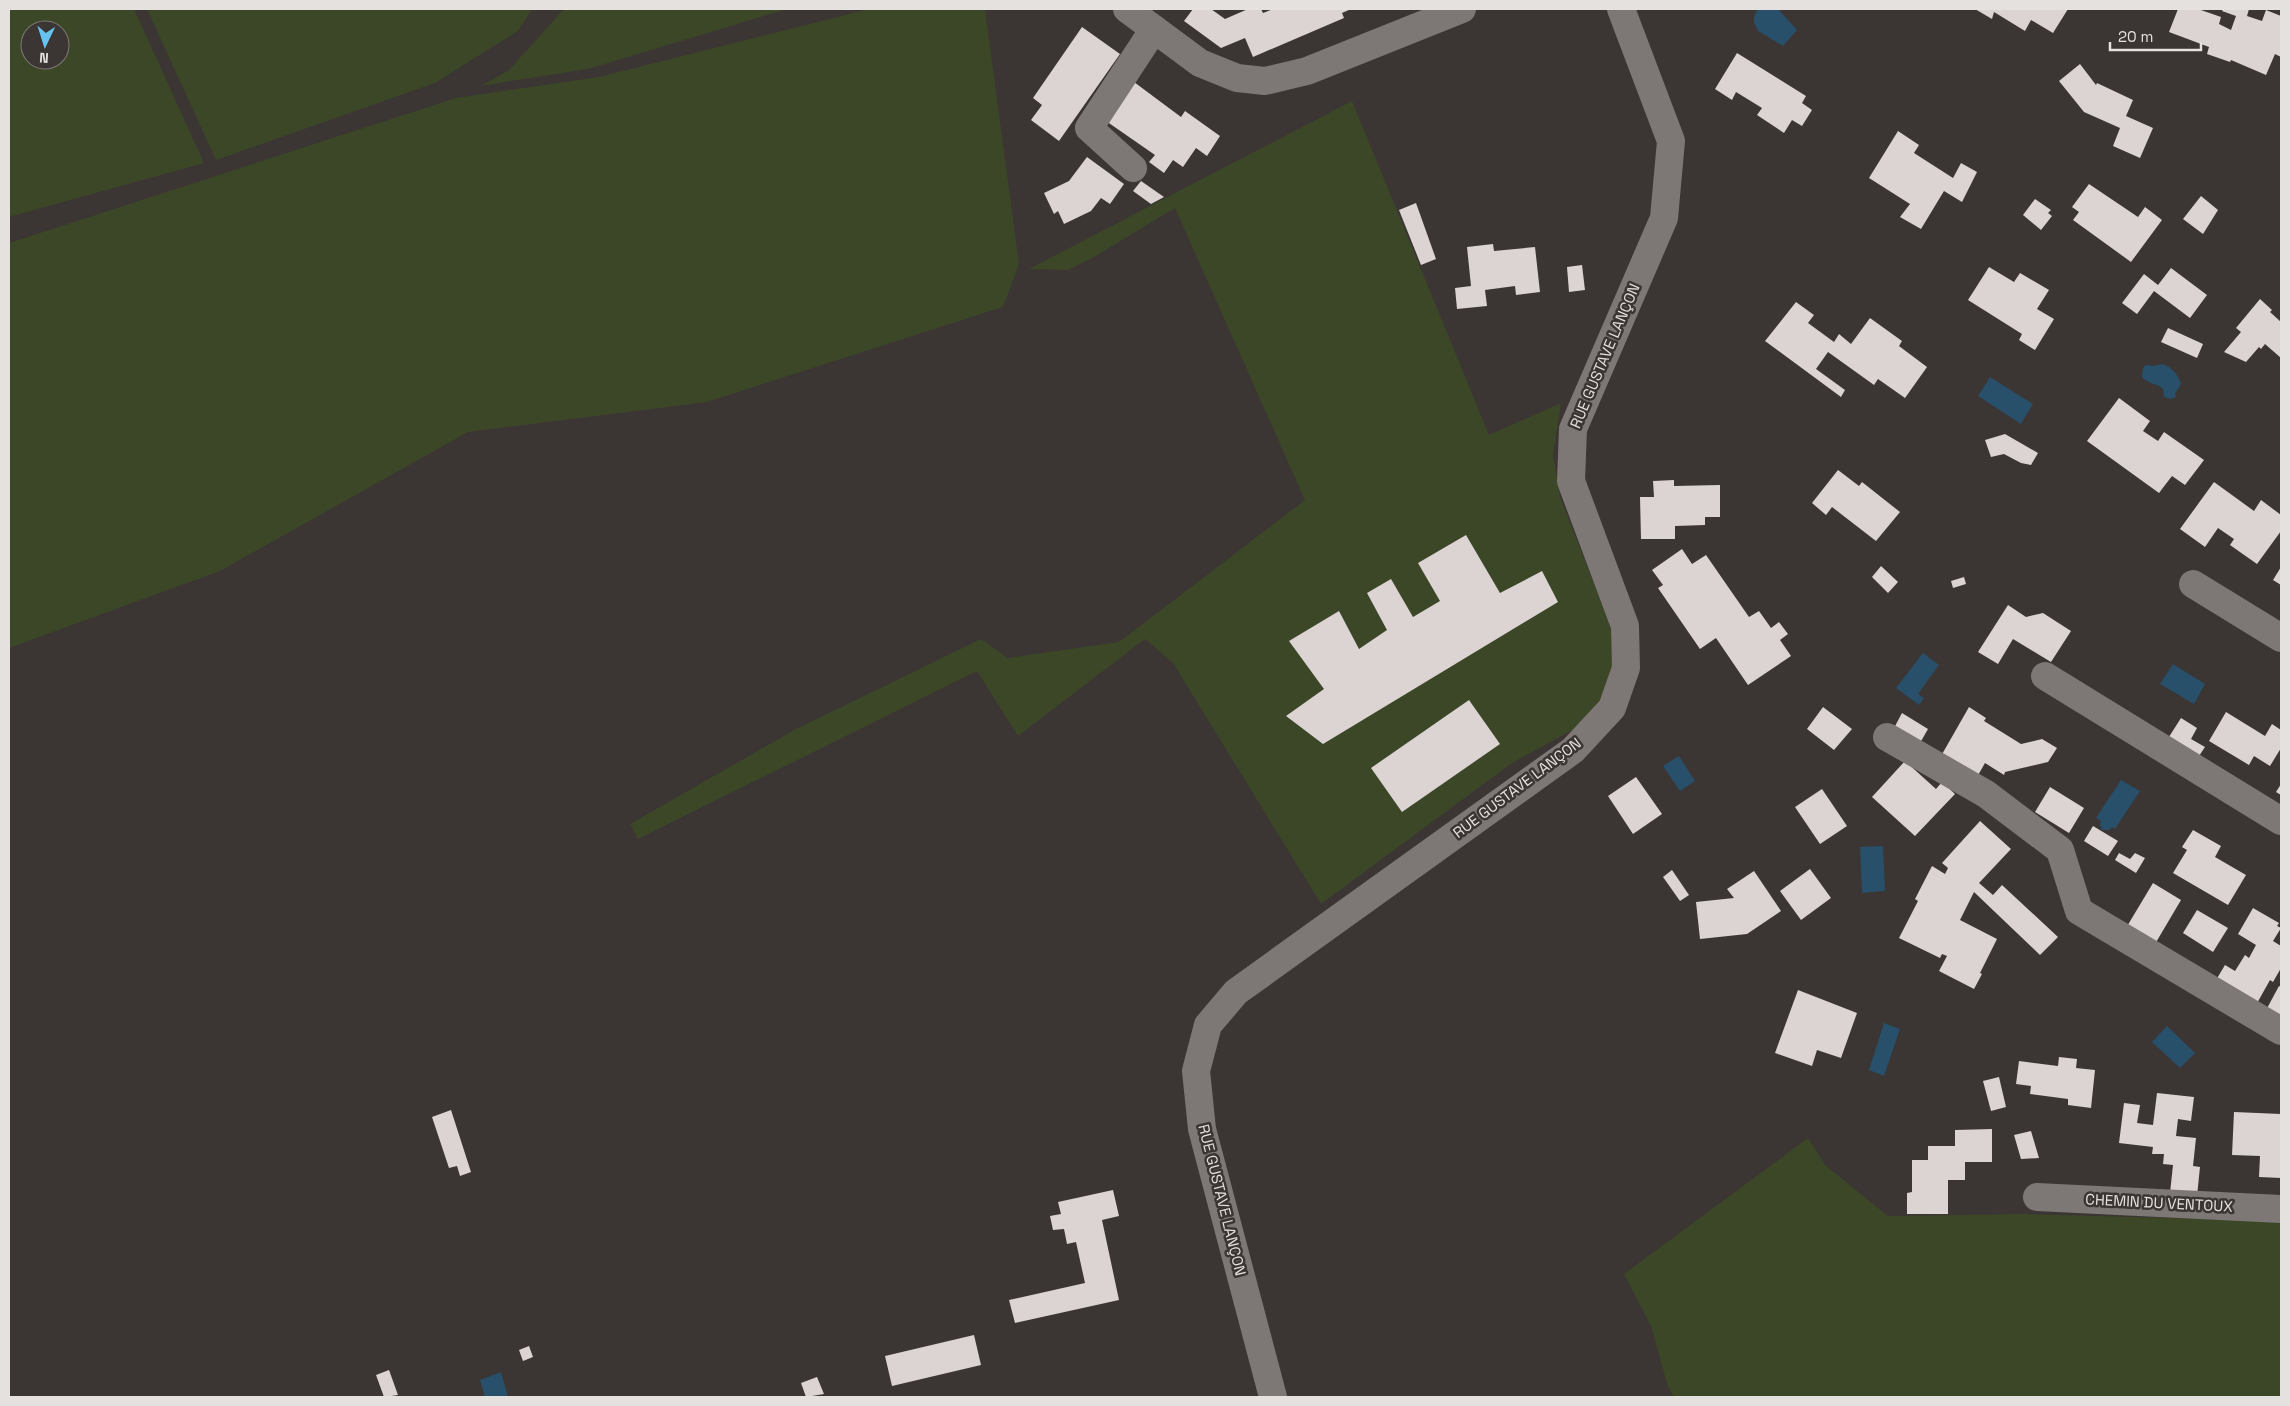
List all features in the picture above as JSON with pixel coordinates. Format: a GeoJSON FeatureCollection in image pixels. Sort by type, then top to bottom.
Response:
{"type":"FeatureCollection","features":[{"type":"Feature","properties":{"kind":"street"},"geometry":{"type":"LineString","coordinates":[[1127,9],[1200,63],[1237,78],[1265,82],[1307,71],[1462,9]]}},
{"type":"Feature","properties":{"kind":"street","name":"RUE GUSTAVE LANÇON"},"geometry":{"type":"LineString","coordinates":[[1273,1397],[1202,1130],[1196,1071],[1208,1025],[1236,992],[1573,750],[1612,708],[1626,668],[1625,626],[1571,481],[1572,429],[1664,218],[1671,141],[1621,9]]}},
{"type":"Feature","properties":{"kind":"street"},"geometry":{"type":"LineString","coordinates":[[1133,168],[1089,128],[1154,29]]}},
{"type":"Feature","properties":{"kind":"street"},"geometry":{"type":"LineString","coordinates":[[2193,584],[2281,638]]}},
{"type":"Feature","properties":{"kind":"street"},"geometry":{"type":"LineString","coordinates":[[2045,676],[2281,821]]}},
{"type":"Feature","properties":{"kind":"street"},"geometry":{"type":"LineString","coordinates":[[1887,737],[1986,794],[2060,850],[2079,911],[2281,1031]]}},
{"type":"Feature","properties":{"kind":"street","name":"CHEMIN DU VENTOUX"},"geometry":{"type":"LineString","coordinates":[[2037,1196],[2281,1209]]}},
{"type":"Feature","properties":{"kind":"green space"},"geometry":{"type":"Polygon","coordinates":[[[9,9],[134,9],[204,163],[9,217],[9,9]]]}},
{"type":"Feature","properties":{"kind":"green space"},"geometry":{"type":"Polygon","coordinates":[[[147,9],[532,9],[518,31],[435,83],[216,160],[147,9]]]}},
{"type":"Feature","properties":{"kind":"green space"},"geometry":{"type":"Polygon","coordinates":[[[564,9],[787,9],[588,69],[480,86],[508,71],[564,9]]]}},
{"type":"Feature","properties":{"kind":"green space"},"geometry":{"type":"Polygon","coordinates":[[[869,9],[985,9],[1019,264],[1003,307],[707,402],[468,432],[220,571],[9,648],[9,243],[456,98],[599,77],[869,9]]]}},
{"type":"Feature","properties":{"kind":"green space"},"geometry":{"type":"Polygon","coordinates":[[[1352,101],[1489,435],[1561,403],[1553,455],[1560,497],[1609,622],[1618,650],[1609,710],[1512,763],[1321,904],[1173,663],[1145,639],[1018,736],[977,671],[638,839],[630,824],[796,729],[981,639],[1008,658],[1119,642],[1305,500],[1175,208],[1094,257],[1068,270],[1029,269],[1352,101]]]}},
{"type":"Feature","properties":{"kind":"green space"},"geometry":{"type":"Polygon","coordinates":[[[1808,1138],[1826,1166],[1888,1216],[2023,1214],[2281,1221],[2281,1397],[1674,1397],[1668,1387],[1651,1326],[1624,1274],[1808,1138]]]}},
{"type":"Feature","properties":{"kind":"water"},"geometry":{"type":"Polygon","coordinates":[[[1758,9],[1778,9],[1797,30],[1783,46],[1758,31],[1754,17],[1758,9]]]}},
{"type":"Feature","properties":{"kind":"water"},"geometry":{"type":"Polygon","coordinates":[[[2162,364],[2174,371],[2181,384],[2175,394],[2176,397],[2171,399],[2164,397],[2161,387],[2142,377],[2143,368],[2146,365],[2162,364]]]}},
{"type":"Feature","properties":{"kind":"water"},"geometry":{"type":"Polygon","coordinates":[[[1990,377],[2033,404],[2021,424],[1978,396],[1990,377]]]}},
{"type":"Feature","properties":{"kind":"water"},"geometry":{"type":"Polygon","coordinates":[[[1923,653],[1939,665],[1918,694],[1924,698],[1919,705],[1896,688],[1923,653]]]}},
{"type":"Feature","properties":{"kind":"water"},"geometry":{"type":"Polygon","coordinates":[[[2173,664],[2205,684],[2194,704],[2160,684],[2173,664]]]}},
{"type":"Feature","properties":{"kind":"water"},"geometry":{"type":"Polygon","coordinates":[[[1679,756],[1695,781],[1680,791],[1663,766],[1679,756]]]}},
{"type":"Feature","properties":{"kind":"water"},"geometry":{"type":"Polygon","coordinates":[[[2121,780],[2140,791],[2115,829],[2112,827],[2109,830],[2102,830],[2101,821],[2096,818],[2121,780]]]}},
{"type":"Feature","properties":{"kind":"water"},"geometry":{"type":"Polygon","coordinates":[[[1883,846],[1885,891],[1862,893],[1860,847],[1883,846]]]}},
{"type":"Feature","properties":{"kind":"water"},"geometry":{"type":"Polygon","coordinates":[[[1884,1023],[1900,1029],[1884,1076],[1869,1070],[1884,1023]]]}},
{"type":"Feature","properties":{"kind":"water"},"geometry":{"type":"Polygon","coordinates":[[[2167,1026],[2195,1053],[2180,1068],[2152,1042],[2167,1026]]]}},
{"type":"Feature","properties":{"kind":"water"},"geometry":{"type":"Polygon","coordinates":[[[501,1372],[508,1397],[485,1397],[480,1380],[501,1372]]]}},
{"type":"Feature","properties":{"kind":"building"},"geometry":{"type":"Polygon","coordinates":[[[1193,9],[1211,9],[1225,19],[1248,9],[1261,9],[1263,13],[1273,9],[1351,9],[1342,13],[1344,18],[1253,57],[1245,38],[1221,48],[1184,21],[1193,9]]]}},
{"type":"Feature","properties":{"kind":"building"},"geometry":{"type":"Polygon","coordinates":[[[1975,9],[2068,9],[2053,33],[2031,20],[2025,31],[1994,12],[1992,19],[1975,9]]]}},
{"type":"Feature","properties":{"kind":"building"},"geometry":{"type":"Polygon","coordinates":[[[2178,9],[2198,9],[2221,17],[2219,24],[2231,30],[2236,16],[2222,11],[2223,9],[2249,9],[2247,16],[2262,21],[2266,10],[2281,16],[2281,57],[2275,54],[2266,75],[2231,60],[2230,62],[2207,54],[2209,47],[2169,32],[2178,9]]]}},
{"type":"Feature","properties":{"kind":"building"},"geometry":{"type":"Polygon","coordinates":[[[1082,27],[1120,54],[1059,141],[1031,120],[1042,105],[1033,98],[1082,27]]]}},
{"type":"Feature","properties":{"kind":"building"},"geometry":{"type":"Polygon","coordinates":[[[1737,53],[1806,96],[1802,103],[1812,110],[1802,126],[1792,120],[1784,133],[1757,115],[1762,108],[1736,92],[1732,100],[1715,89],[1737,53]]]}},
{"type":"Feature","properties":{"kind":"building"},"geometry":{"type":"Polygon","coordinates":[[[2080,64],[2096,85],[2097,83],[2133,100],[2126,116],[2153,128],[2140,158],[2113,146],[2120,128],[2084,112],[2059,81],[2080,64]]]}},
{"type":"Feature","properties":{"kind":"building"},"geometry":{"type":"Polygon","coordinates":[[[1134,82],[1181,117],[1185,111],[1220,136],[1207,156],[1196,148],[1183,167],[1173,160],[1164,173],[1149,162],[1155,155],[1106,121],[1134,82]]]}},
{"type":"Feature","properties":{"kind":"building"},"geometry":{"type":"Polygon","coordinates":[[[1898,131],[1919,145],[1914,153],[1953,178],[1961,163],[1977,172],[1962,202],[1944,191],[1921,229],[1900,217],[1910,204],[1869,178],[1898,131]]]}},
{"type":"Feature","properties":{"kind":"building"},"geometry":{"type":"Polygon","coordinates":[[[1087,157],[1124,184],[1110,204],[1101,198],[1091,211],[1064,224],[1058,211],[1054,214],[1044,193],[1069,181],[1087,157]]]}},
{"type":"Feature","properties":{"kind":"building"},"geometry":{"type":"Polygon","coordinates":[[[1141,181],[1164,197],[1151,204],[1133,191],[1141,181]]]}},
{"type":"Feature","properties":{"kind":"building"},"geometry":{"type":"Polygon","coordinates":[[[2089,184],[2138,217],[2145,207],[2162,220],[2131,262],[2073,220],[2079,212],[2072,207],[2089,184]]]}},
{"type":"Feature","properties":{"kind":"building"},"geometry":{"type":"Polygon","coordinates":[[[2201,196],[2218,210],[2203,234],[2183,219],[2201,196]]]}},
{"type":"Feature","properties":{"kind":"building"},"geometry":{"type":"Polygon","coordinates":[[[2035,199],[2051,210],[2048,213],[2052,216],[2041,230],[2023,215],[2035,199]]]}},
{"type":"Feature","properties":{"kind":"building"},"geometry":{"type":"Polygon","coordinates":[[[1416,203],[1436,259],[1421,265],[1399,210],[1416,203]]]}},
{"type":"Feature","properties":{"kind":"building"},"geometry":{"type":"Polygon","coordinates":[[[1493,244],[1494,251],[1535,247],[1540,292],[1516,295],[1515,286],[1485,290],[1487,306],[1457,309],[1455,288],[1471,286],[1467,247],[1493,244]]]}},
{"type":"Feature","properties":{"kind":"building"},"geometry":{"type":"Polygon","coordinates":[[[1582,265],[1585,290],[1569,292],[1567,267],[1582,265]]]}},
{"type":"Feature","properties":{"kind":"building"},"geometry":{"type":"Polygon","coordinates":[[[1989,267],[2014,282],[2020,273],[2049,290],[2037,309],[2054,319],[2035,350],[2019,340],[2022,334],[1968,300],[1989,267]]]}},
{"type":"Feature","properties":{"kind":"building"},"geometry":{"type":"Polygon","coordinates":[[[2171,268],[2207,295],[2190,318],[2154,291],[2137,314],[2122,303],[2144,274],[2158,285],[2171,268]]]}},
{"type":"Feature","properties":{"kind":"building"},"geometry":{"type":"Polygon","coordinates":[[[2260,299],[2281,322],[2281,358],[2265,344],[2261,349],[2259,347],[2246,362],[2224,352],[2241,332],[2236,328],[2260,299]]]}},
{"type":"Feature","properties":{"kind":"building"},"geometry":{"type":"Polygon","coordinates":[[[1796,302],[1814,315],[1808,323],[1834,342],[1839,334],[1851,344],[1870,318],[1902,341],[1899,346],[1927,367],[1905,398],[1878,379],[1874,385],[1828,352],[1816,369],[1845,390],[1841,397],[1765,341],[1796,302]]]}},
{"type":"Feature","properties":{"kind":"building"},"geometry":{"type":"Polygon","coordinates":[[[2168,328],[2203,344],[2197,358],[2161,342],[2168,328]]]}},
{"type":"Feature","properties":{"kind":"building"},"geometry":{"type":"Polygon","coordinates":[[[2119,398],[2150,421],[2143,431],[2158,441],[2164,432],[2204,460],[2185,485],[2172,476],[2159,493],[2087,441],[2119,398]]]}},
{"type":"Feature","properties":{"kind":"building"},"geometry":{"type":"Polygon","coordinates":[[[2005,434],[2038,453],[2031,465],[2021,463],[2004,454],[1991,457],[1985,440],[2005,434]]]}},
{"type":"Feature","properties":{"kind":"building"},"geometry":{"type":"Polygon","coordinates":[[[1838,470],[1859,486],[1862,482],[1900,512],[1876,541],[1832,507],[1826,515],[1812,503],[1838,470]]]}},
{"type":"Feature","properties":{"kind":"building"},"geometry":{"type":"Polygon","coordinates":[[[1674,480],[1674,486],[1720,485],[1720,517],[1705,517],[1705,525],[1675,526],[1675,539],[1641,539],[1640,497],[1654,497],[1653,481],[1674,480]]]}},
{"type":"Feature","properties":{"kind":"building"},"geometry":{"type":"Polygon","coordinates":[[[2214,482],[2254,511],[2261,500],[2281,515],[2281,531],[2257,564],[2230,545],[2234,539],[2218,528],[2205,547],[2180,529],[2214,482]]]}},
{"type":"Feature","properties":{"kind":"building"},"geometry":{"type":"Polygon","coordinates":[[[1466,535],[1500,593],[1542,571],[1558,602],[1323,744],[1286,716],[1324,689],[1289,641],[1339,611],[1359,649],[1387,630],[1367,593],[1391,579],[1413,617],[1440,601],[1418,563],[1466,535]]]}},
{"type":"Feature","properties":{"kind":"building"},"geometry":{"type":"Polygon","coordinates":[[[1682,549],[1692,564],[1706,555],[1749,617],[1759,611],[1771,628],[1779,622],[1788,634],[1780,640],[1791,656],[1748,685],[1716,638],[1700,649],[1658,588],[1663,585],[1652,570],[1682,549]]]}},
{"type":"Feature","properties":{"kind":"building"},"geometry":{"type":"Polygon","coordinates":[[[1881,566],[1898,582],[1888,593],[1872,577],[1881,566]]]}},
{"type":"Feature","properties":{"kind":"building"},"geometry":{"type":"Polygon","coordinates":[[[2281,567],[2281,585],[2273,580],[2281,567]]]}},
{"type":"Feature","properties":{"kind":"building"},"geometry":{"type":"Polygon","coordinates":[[[1964,577],[1966,584],[1953,588],[1951,581],[1964,577]]]}},
{"type":"Feature","properties":{"kind":"building"},"geometry":{"type":"Polygon","coordinates":[[[2008,605],[2026,617],[2043,613],[2071,631],[2051,662],[2013,639],[1998,664],[1978,652],[2008,605]]]}},
{"type":"Feature","properties":{"kind":"building"},"geometry":{"type":"Polygon","coordinates":[[[1469,700],[1500,744],[1402,812],[1371,768],[1469,700]]]}},
{"type":"Feature","properties":{"kind":"building"},"geometry":{"type":"Polygon","coordinates":[[[1823,707],[1852,729],[1834,750],[1807,729],[1823,707]]]}},
{"type":"Feature","properties":{"kind":"building"},"geometry":{"type":"Polygon","coordinates":[[[1969,707],[1986,718],[1984,721],[2021,744],[2042,739],[2057,748],[2048,762],[2005,772],[2004,775],[1985,763],[1977,777],[1941,756],[1969,707]]]}},
{"type":"Feature","properties":{"kind":"building"},"geometry":{"type":"Polygon","coordinates":[[[2226,712],[2265,736],[2272,724],[2281,730],[2281,748],[2270,766],[2254,756],[2249,765],[2209,741],[2226,712]]]}},
{"type":"Feature","properties":{"kind":"building"},"geometry":{"type":"Polygon","coordinates":[[[1902,713],[1928,729],[1920,743],[1894,728],[1902,713]]]}},
{"type":"Feature","properties":{"kind":"building"},"geometry":{"type":"Polygon","coordinates":[[[2181,718],[2197,728],[2191,739],[2205,747],[2197,759],[2167,740],[2181,718]]]}},
{"type":"Feature","properties":{"kind":"building"},"geometry":{"type":"Polygon","coordinates":[[[1905,761],[1936,789],[1942,782],[1955,794],[1915,836],[1872,797],[1905,761]]]}},
{"type":"Feature","properties":{"kind":"building"},"geometry":{"type":"Polygon","coordinates":[[[1636,777],[1662,814],[1633,834],[1608,796],[1636,777]]]}},
{"type":"Feature","properties":{"kind":"building"},"geometry":{"type":"Polygon","coordinates":[[[2281,784],[2281,795],[2276,792],[2281,784]]]}},
{"type":"Feature","properties":{"kind":"building"},"geometry":{"type":"Polygon","coordinates":[[[2050,787],[2084,808],[2069,833],[2035,812],[2050,787]]]}},
{"type":"Feature","properties":{"kind":"building"},"geometry":{"type":"Polygon","coordinates":[[[1822,789],[1847,826],[1820,844],[1795,807],[1822,789]]]}},
{"type":"Feature","properties":{"kind":"building"},"geometry":{"type":"Polygon","coordinates":[[[1980,821],[2011,849],[1979,883],[1993,895],[2002,885],[2058,937],[2040,955],[1974,892],[1960,920],[1997,939],[1974,989],[1939,971],[1947,956],[1942,954],[1940,958],[1899,938],[1918,901],[1915,899],[1932,866],[1945,874],[1948,868],[1942,863],[1980,821]]]}},
{"type":"Feature","properties":{"kind":"building"},"geometry":{"type":"Polygon","coordinates":[[[2093,826],[2118,841],[2108,856],[2084,841],[2093,826]]]}},
{"type":"Feature","properties":{"kind":"building"},"geometry":{"type":"Polygon","coordinates":[[[2193,830],[2221,846],[2215,857],[2246,875],[2228,905],[2173,873],[2187,850],[2182,847],[2193,830]]]}},
{"type":"Feature","properties":{"kind":"building"},"geometry":{"type":"Polygon","coordinates":[[[2119,853],[2130,859],[2135,853],[2145,858],[2136,873],[2115,860],[2119,853]]]}},
{"type":"Feature","properties":{"kind":"building"},"geometry":{"type":"Polygon","coordinates":[[[1810,869],[1831,898],[1801,920],[1780,891],[1810,869]]]}},
{"type":"Feature","properties":{"kind":"building"},"geometry":{"type":"Polygon","coordinates":[[[1672,870],[1689,895],[1680,901],[1663,877],[1672,870]]]}},
{"type":"Feature","properties":{"kind":"building"},"geometry":{"type":"Polygon","coordinates":[[[1754,871],[1781,911],[1747,934],[1700,939],[1696,902],[1734,898],[1727,889],[1754,871]]]}},
{"type":"Feature","properties":{"kind":"building"},"geometry":{"type":"Polygon","coordinates":[[[2153,883],[2181,900],[2155,944],[2126,928],[2153,883]]]}},
{"type":"Feature","properties":{"kind":"building"},"geometry":{"type":"Polygon","coordinates":[[[2253,908],[2279,923],[2277,926],[2281,928],[2273,941],[2281,946],[2281,968],[2273,982],[2270,980],[2256,1005],[2216,980],[2225,965],[2235,971],[2245,955],[2249,958],[2256,945],[2238,934],[2253,908]]]}},
{"type":"Feature","properties":{"kind":"building"},"geometry":{"type":"Polygon","coordinates":[[[2197,910],[2228,928],[2213,952],[2183,933],[2197,910]]]}},
{"type":"Feature","properties":{"kind":"building"},"geometry":{"type":"Polygon","coordinates":[[[2279,986],[2281,987],[2281,1021],[2265,1012],[2279,986]]]}},
{"type":"Feature","properties":{"kind":"building"},"geometry":{"type":"Polygon","coordinates":[[[1798,990],[1857,1013],[1841,1058],[1817,1050],[1812,1066],[1775,1053],[1798,990]]]}},
{"type":"Feature","properties":{"kind":"building"},"geometry":{"type":"Polygon","coordinates":[[[2059,1057],[2077,1059],[2076,1068],[2095,1070],[2091,1108],[2068,1105],[2068,1099],[2030,1094],[2031,1086],[2016,1084],[2019,1061],[2058,1066],[2059,1057]]]}},
{"type":"Feature","properties":{"kind":"building"},"geometry":{"type":"Polygon","coordinates":[[[1999,1077],[2006,1107],[1991,1111],[1983,1081],[1999,1077]]]}},
{"type":"Feature","properties":{"kind":"building"},"geometry":{"type":"Polygon","coordinates":[[[2157,1093],[2194,1097],[2191,1121],[2178,1119],[2176,1136],[2196,1138],[2193,1166],[2200,1167],[2197,1196],[2170,1193],[2173,1165],[2163,1164],[2164,1154],[2152,1154],[2153,1147],[2119,1143],[2124,1103],[2140,1105],[2137,1123],[2153,1125],[2157,1093]]]}},
{"type":"Feature","properties":{"kind":"building"},"geometry":{"type":"Polygon","coordinates":[[[451,1110],[471,1172],[460,1176],[457,1166],[449,1168],[432,1117],[451,1110]]]}},
{"type":"Feature","properties":{"kind":"building"},"geometry":{"type":"Polygon","coordinates":[[[2234,1112],[2281,1114],[2281,1178],[2259,1177],[2260,1156],[2232,1155],[2234,1112]]]}},
{"type":"Feature","properties":{"kind":"building"},"geometry":{"type":"Polygon","coordinates":[[[1992,1129],[1992,1162],[1965,1162],[1965,1180],[1948,1180],[1948,1214],[1907,1214],[1907,1193],[1912,1192],[1912,1160],[1928,1160],[1928,1146],[1955,1146],[1955,1130],[1992,1129]]]}},
{"type":"Feature","properties":{"kind":"building"},"geometry":{"type":"Polygon","coordinates":[[[2031,1131],[2039,1158],[2021,1159],[2014,1135],[2031,1131]]]}},
{"type":"Feature","properties":{"kind":"building"},"geometry":{"type":"Polygon","coordinates":[[[1113,1190],[1119,1216],[1102,1220],[1119,1300],[1015,1323],[1009,1300],[1085,1283],[1076,1242],[1067,1244],[1064,1229],[1053,1230],[1050,1216],[1061,1214],[1058,1202],[1113,1190]]]}},
{"type":"Feature","properties":{"kind":"building"},"geometry":{"type":"Polygon","coordinates":[[[974,1335],[981,1365],[892,1386],[885,1356],[974,1335]]]}},
{"type":"Feature","properties":{"kind":"building"},"geometry":{"type":"Polygon","coordinates":[[[529,1346],[533,1357],[523,1361],[519,1350],[529,1346]]]}},
{"type":"Feature","properties":{"kind":"building"},"geometry":{"type":"Polygon","coordinates":[[[389,1370],[398,1395],[384,1397],[376,1375],[389,1370]]]}},
{"type":"Feature","properties":{"kind":"building"},"geometry":{"type":"Polygon","coordinates":[[[817,1377],[824,1394],[806,1397],[801,1383],[817,1377]]]}}]}
